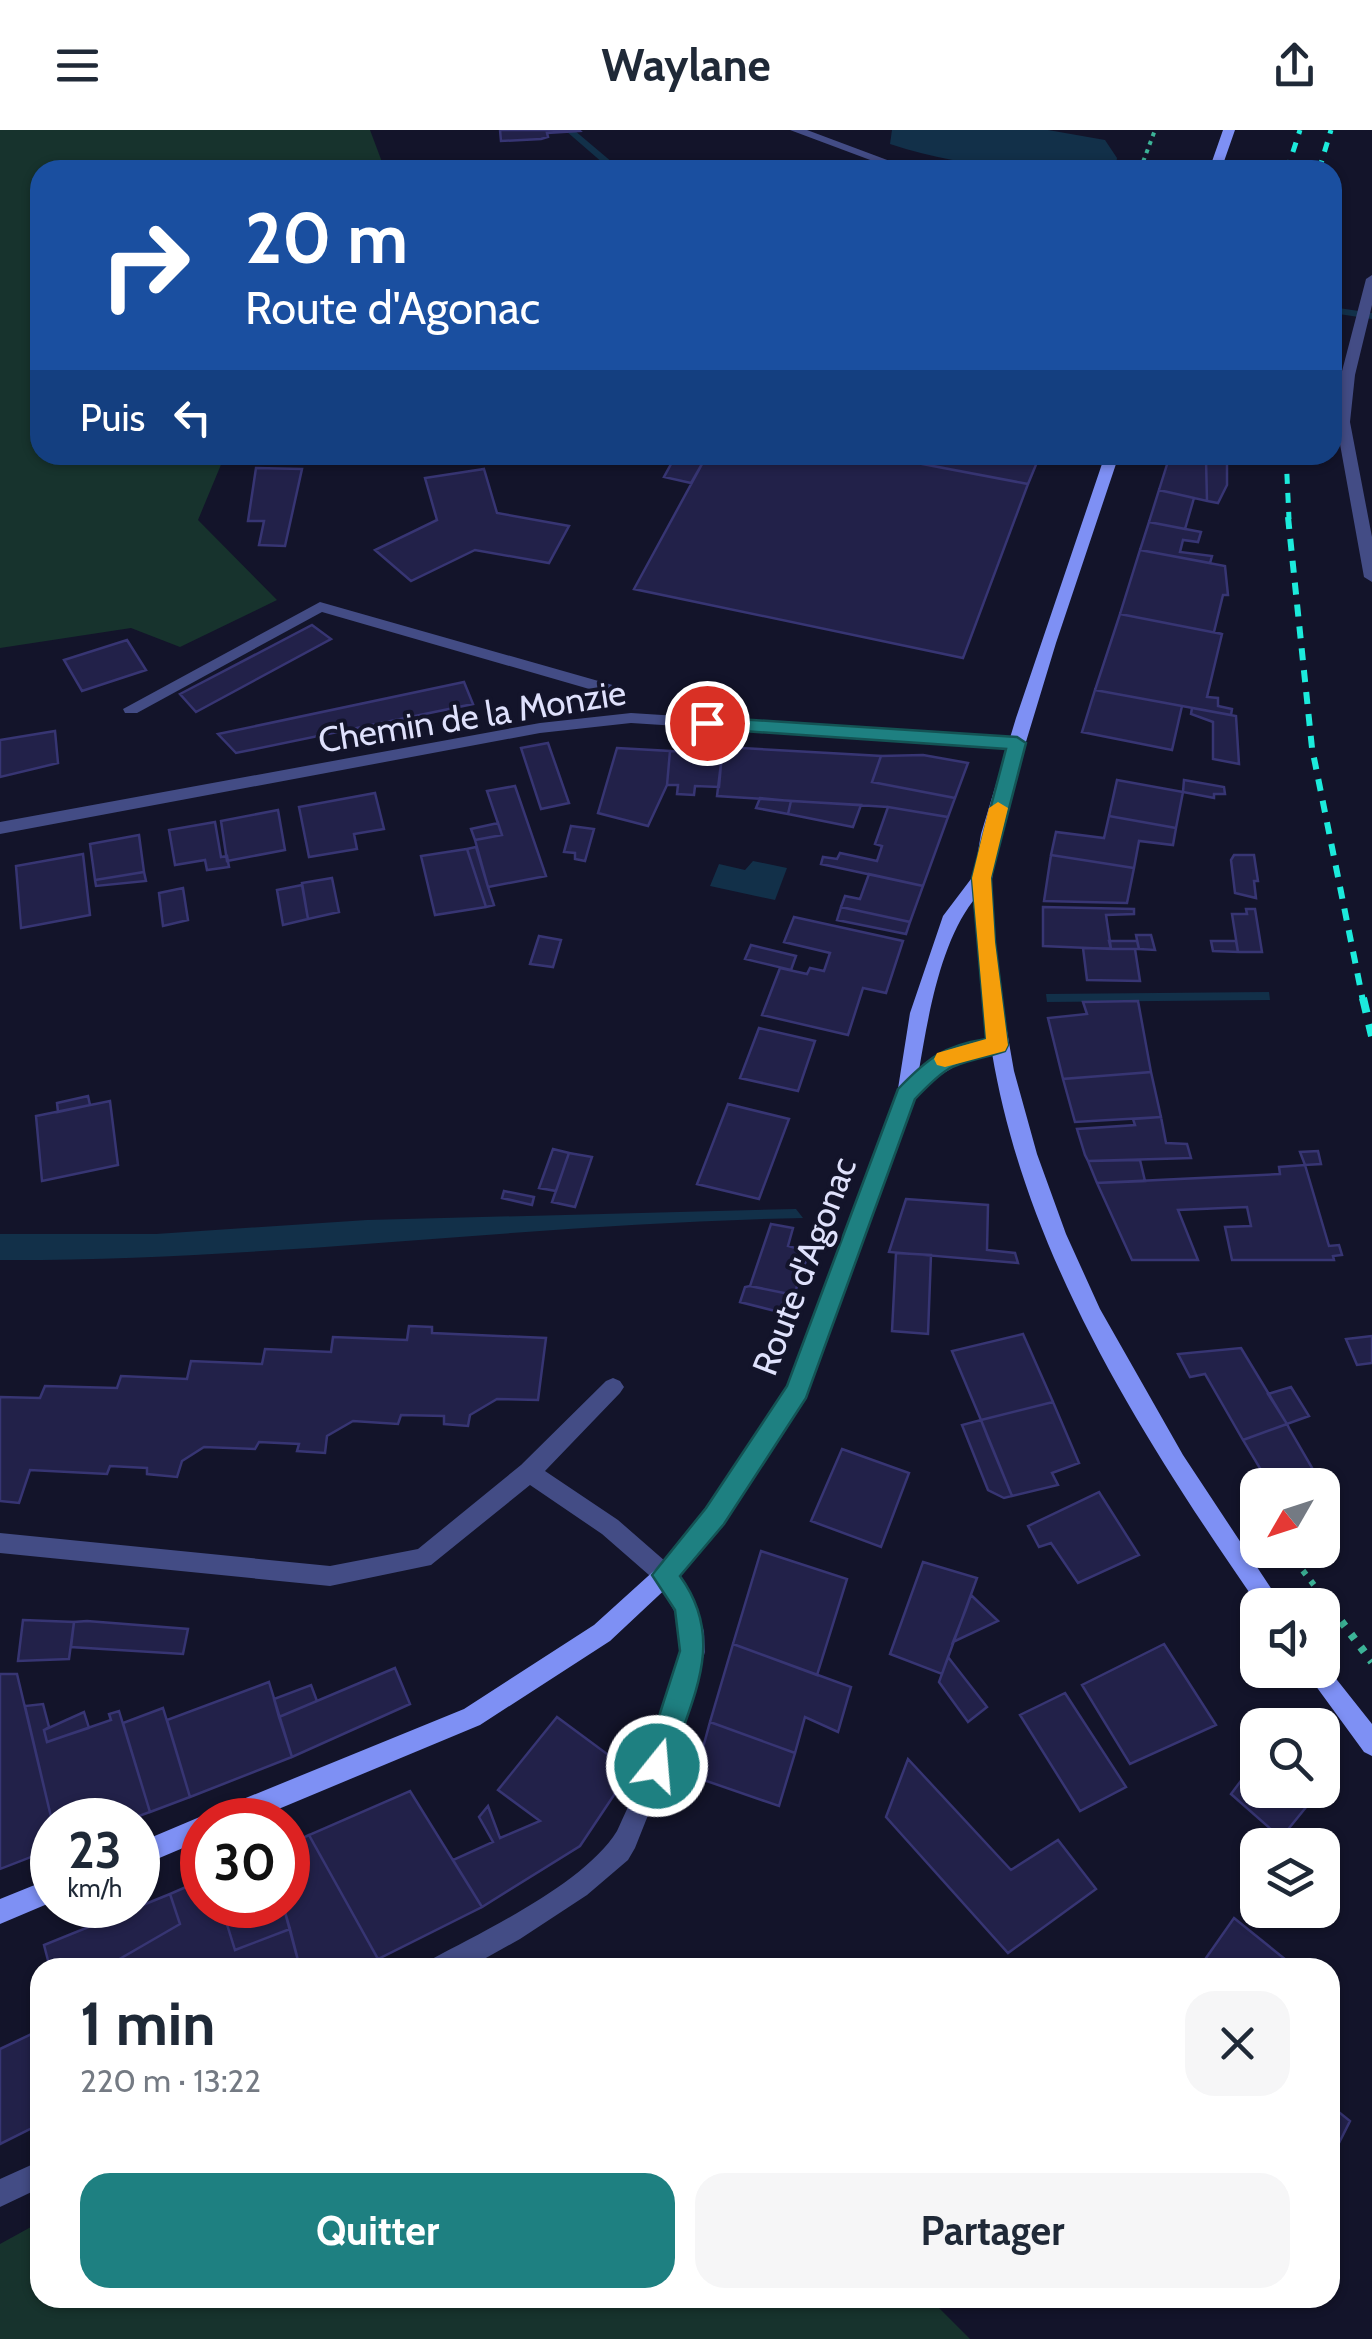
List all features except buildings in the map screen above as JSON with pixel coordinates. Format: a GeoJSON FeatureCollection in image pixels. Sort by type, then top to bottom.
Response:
{"type":"FeatureCollection","features":[{"type":"Feature","properties":{"kind":"main road"},"geometry":{"type":"LineString","coordinates":[[1219,160],[1229,130]]}},
{"type":"Feature","properties":{"kind":"main road"},"geometry":{"type":"LineString","coordinates":[[1109,465],[1017,743],[982,878],[985,942],[998,1045],[1049,1225],[1084,1298],[1196,1497],[1259,1588]]}},
{"type":"Feature","properties":{"kind":"main road","name":"Route d'Agonac"},"geometry":{"type":"LineString","coordinates":[[275,1798],[472,1717],[602,1633],[665,1575],[715,1516],[798,1391],[906,1095],[920,1013],[952,916],[982,878]]}},
{"type":"Feature","properties":{"kind":"main road","name":"Route d'Agonac"},"geometry":{"type":"LineString","coordinates":[[906,1095],[936,1063],[962,1051],[998,1045]]}},
{"type":"Feature","properties":{"kind":"main road"},"geometry":{"type":"LineString","coordinates":[[1331,1688],[1372,1744]]}},
{"type":"Feature","properties":{"kind":"main road"},"geometry":{"type":"LineString","coordinates":[[0,1912],[30,1899]]}},
{"type":"Feature","properties":{"kind":"street"},"geometry":{"type":"LineString","coordinates":[[796,130],[880,160]]}},
{"type":"Feature","properties":{"kind":"street"},"geometry":{"type":"LineString","coordinates":[[1372,279],[1348,375],[1343,422],[1372,576]]}},
{"type":"Feature","properties":{"kind":"street"},"geometry":{"type":"LineString","coordinates":[[132,709],[320,607],[610,690]]}},
{"type":"Feature","properties":{"kind":"street","name":"Chemin de la Monzie"},"geometry":{"type":"LineString","coordinates":[[0,828],[540,728],[631,718],[1017,743]]}},
{"type":"Feature","properties":{"kind":"street"},"geometry":{"type":"LineString","coordinates":[[0,1544],[330,1576],[423,1558],[529,1472],[614,1386]]}},
{"type":"Feature","properties":{"kind":"street"},"geometry":{"type":"LineString","coordinates":[[460,1958],[530,1921],[622,1848],[657,1766],[693,1651],[687,1606],[665,1575],[610,1527],[529,1472]]}},
{"type":"Feature","properties":{"kind":"street"},"geometry":{"type":"LineString","coordinates":[[0,2193],[30,2179]]}},
{"type":"Feature","properties":{"kind":"path"},"geometry":{"type":"LineString","coordinates":[[1144,160],[1155,130]]}},
{"type":"Feature","properties":{"kind":"path"},"geometry":{"type":"LineString","coordinates":[[1301,1568],[1372,1662]]}},
{"type":"Feature","properties":{"kind":"green space"},"geometry":{"type":"Polygon","coordinates":[[[0,130],[370,130],[381,160],[30,160],[30,465],[221,465],[198,520],[277,600],[180,647],[131,628],[0,648],[0,130]]]}},
{"type":"Feature","properties":{"kind":"green space"},"geometry":{"type":"Polygon","coordinates":[[[30,2228],[30,2308],[939,2308],[970,2339],[0,2339],[0,2244],[30,2228]]]}},
{"type":"Feature","properties":{"kind":"water"},"geometry":{"type":"Polygon","coordinates":[[[892,130],[1048,130],[1105,140],[1117,158],[953,160],[890,144],[892,130]]]}},
{"type":"Feature","properties":{"kind":"water"},"geometry":{"type":"Polygon","coordinates":[[[753,861],[787,868],[775,900],[710,886],[719,864],[745,870],[753,861]]]}},
{"type":"Feature","properties":{"kind":"water"},"geometry":{"type":"Polygon","coordinates":[[[1269,992],[1270,1000],[1047,1002],[1046,994],[1269,992]]]}},
{"type":"Feature","properties":{"kind":"water"},"geometry":{"type":"Polygon","coordinates":[[[796,1209],[803,1218],[602,1227],[201,1255],[0,1260],[0,1234],[156,1234],[367,1220],[796,1209]]]}},
{"type":"Feature","properties":{"kind":"waterway"},"geometry":{"type":"LineString","coordinates":[[570,131],[604,160]]}},
{"type":"Feature","properties":{"kind":"waterway"},"geometry":{"type":"LineString","coordinates":[[1342,312],[1372,316]]}},
{"type":"Feature","properties":{"kind":"railway"},"geometry":{"type":"LineString","coordinates":[[1290,160],[1300,130]]}},
{"type":"Feature","properties":{"kind":"railway"},"geometry":{"type":"LineString","coordinates":[[1322,160],[1331,130]]}},
{"type":"Feature","properties":{"kind":"railway"},"geometry":{"type":"LineString","coordinates":[[1286,465],[1289,519]]}},
{"type":"Feature","properties":{"kind":"railway"},"geometry":{"type":"LineString","coordinates":[[1288,517],[1312,748],[1363,1001]]}},
{"type":"Feature","properties":{"kind":"railway"},"geometry":{"type":"LineString","coordinates":[[1363,998],[1372,1036]]}},
{"type":"Feature","properties":{"kind":"slow traffic"},"geometry":{"type":"LineString","coordinates":[[945,1059],[962,1051],[998,1045],[985,942],[982,878],[998,808]]}},
{"type":"Feature","properties":{"kind":"route"},"geometry":{"type":"LineString","coordinates":[[657,1766],[693,1651],[687,1606],[665,1575],[715,1516],[798,1391],[906,1095],[936,1063],[962,1051],[998,1045],[985,942],[982,878],[1017,743],[707,723]]}}]}
